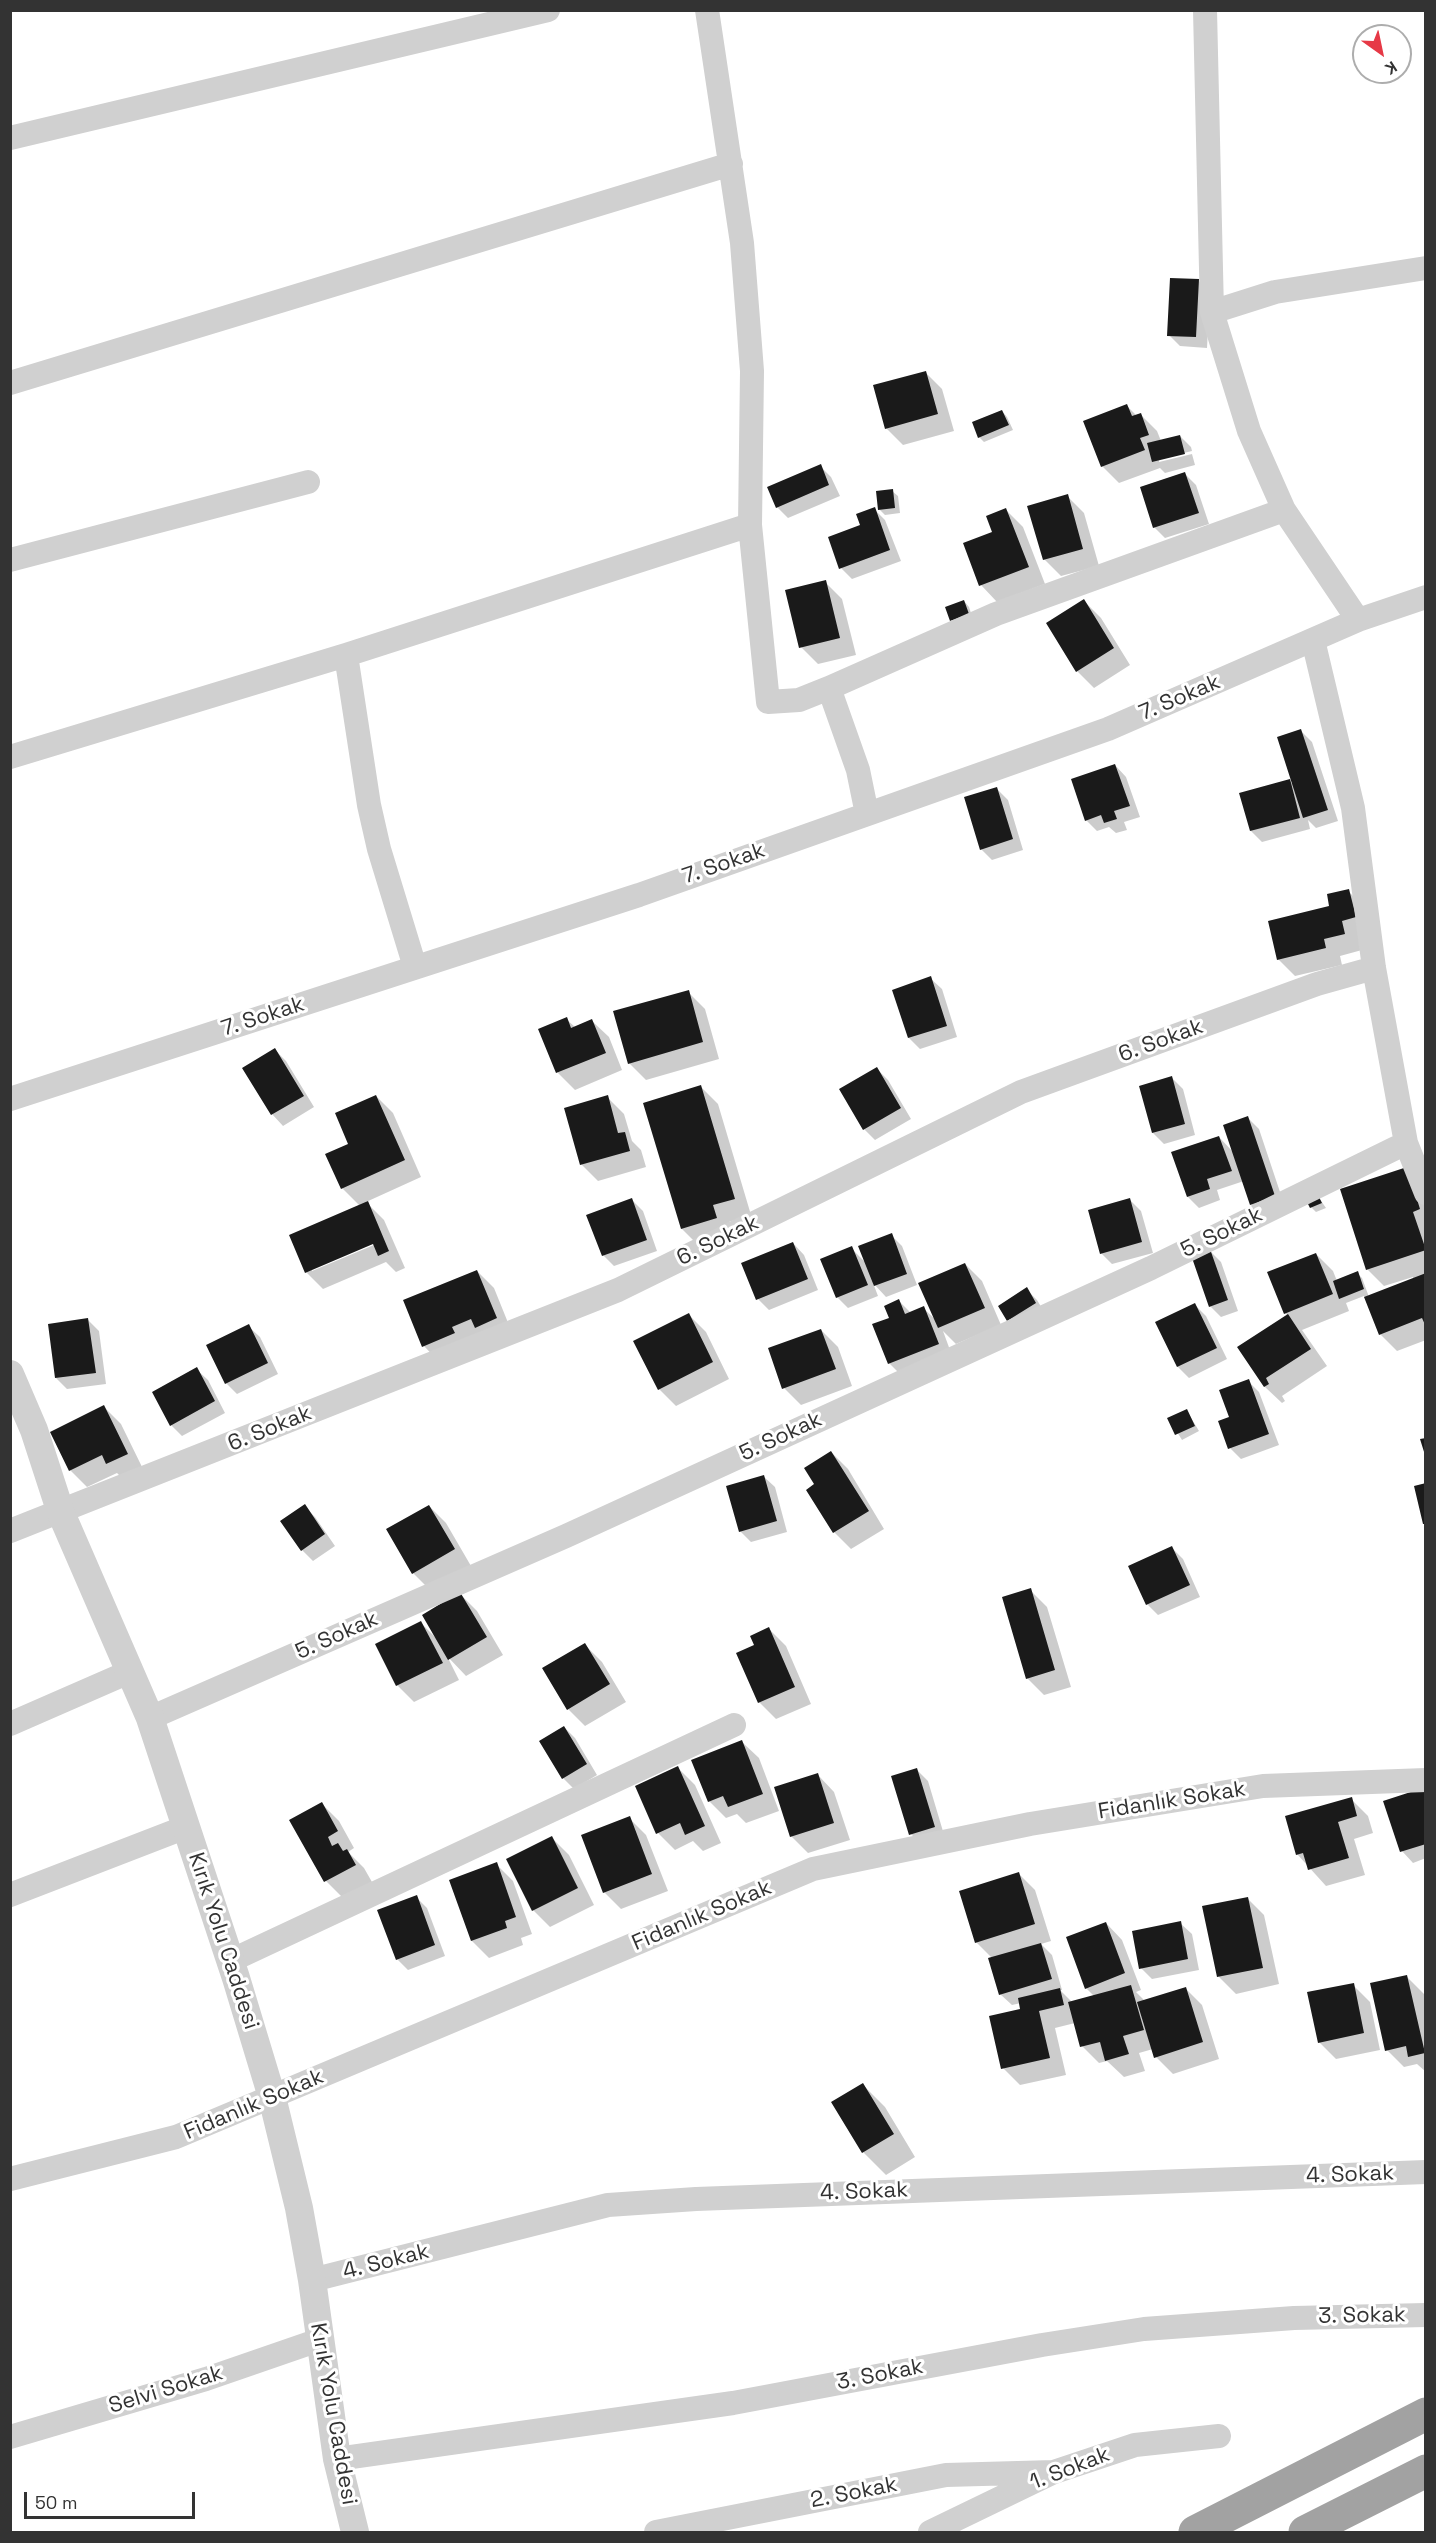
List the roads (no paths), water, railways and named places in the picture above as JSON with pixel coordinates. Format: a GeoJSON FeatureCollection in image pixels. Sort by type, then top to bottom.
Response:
{"type":"FeatureCollection","features":[{"type":"Feature","properties":{"kind":"highway"},"geometry":{"type":"LineString","coordinates":[[1195,2532],[1425,2414]]}},
{"type":"Feature","properties":{"kind":"highway"},"geometry":{"type":"LineString","coordinates":[[1305,2532],[1425,2471]]}},
{"type":"Feature","properties":{"kind":"street"},"geometry":{"type":"LineString","coordinates":[[10,138],[548,10]]}},
{"type":"Feature","properties":{"kind":"street"},"geometry":{"type":"LineString","coordinates":[[707,10],[742,243],[752,371],[750,525],[768,702],[800,700],[996,614],[1284,510]]}},
{"type":"Feature","properties":{"kind":"street"},"geometry":{"type":"LineString","coordinates":[[1205,10],[1212,312],[1249,431],[1284,510],[1358,621]]}},
{"type":"Feature","properties":{"kind":"street"},"geometry":{"type":"LineString","coordinates":[[10,383],[731,164]]}},
{"type":"Feature","properties":{"kind":"street"},"geometry":{"type":"LineString","coordinates":[[1212,312],[1275,292],[1425,268]]}},
{"type":"Feature","properties":{"kind":"street"},"geometry":{"type":"LineString","coordinates":[[10,560],[308,482]]}},
{"type":"Feature","properties":{"kind":"street"},"geometry":{"type":"LineString","coordinates":[[10,757],[346,655],[750,525]]}},
{"type":"Feature","properties":{"kind":"street","name":"7. Sokak"},"geometry":{"type":"LineString","coordinates":[[10,1099],[639,895],[1108,729],[1358,621],[1425,597]]}},
{"type":"Feature","properties":{"kind":"street"},"geometry":{"type":"LineString","coordinates":[[1313,640],[1353,808],[1374,968],[1406,1143],[1425,1193]]}},
{"type":"Feature","properties":{"kind":"street"},"geometry":{"type":"LineString","coordinates":[[346,655],[369,805],[379,849],[416,967]]}},
{"type":"Feature","properties":{"kind":"street"},"geometry":{"type":"LineString","coordinates":[[829,688],[858,770],[867,814]]}},
{"type":"Feature","properties":{"kind":"street","name":"6. Sokak"},"geometry":{"type":"LineString","coordinates":[[10,1531],[61,1513],[618,1290],[1021,1092],[1317,984],[1374,968]]}},
{"type":"Feature","properties":{"kind":"street","name":"5. Sokak"},"geometry":{"type":"LineString","coordinates":[[150,1718],[566,1536],[1075,1303],[1406,1143]]}},
{"type":"Feature","properties":{"kind":"street","name":"Kırık Yolu Caddesi"},"geometry":{"type":"LineString","coordinates":[[10,1374],[34,1430],[61,1513],[150,1718],[272,2097],[299,2208],[338,2459],[355,2532]]}},
{"type":"Feature","properties":{"kind":"street"},"geometry":{"type":"LineString","coordinates":[[10,1724],[129,1672]]}},
{"type":"Feature","properties":{"kind":"street"},"geometry":{"type":"LineString","coordinates":[[230,1961],[734,1725]]}},
{"type":"Feature","properties":{"kind":"street","name":"Fidanlık Sokak"},"geometry":{"type":"LineString","coordinates":[[10,2179],[176,2137],[813,1869],[1030,1824],[1263,1786],[1425,1780]]}},
{"type":"Feature","properties":{"kind":"street"},"geometry":{"type":"LineString","coordinates":[[10,1895],[186,1827]]}},
{"type":"Feature","properties":{"kind":"street","name":"4. Sokak"},"geometry":{"type":"LineString","coordinates":[[312,2280],[608,2205],[696,2199],[1425,2172]]}},
{"type":"Feature","properties":{"kind":"street","name":"3. Sokak"},"geometry":{"type":"LineString","coordinates":[[338,2459],[733,2403],[1042,2344],[1144,2329],[1294,2318],[1425,2315]]}},
{"type":"Feature","properties":{"kind":"street","name":"Selvi Sokak"},"geometry":{"type":"LineString","coordinates":[[10,2437],[206,2379],[320,2340]]}},
{"type":"Feature","properties":{"kind":"street","name":"1. Sokak"},"geometry":{"type":"LineString","coordinates":[[930,2532],[1054,2472],[1135,2445],[1219,2436]]}},
{"type":"Feature","properties":{"kind":"street","name":"2. Sokak"},"geometry":{"type":"LineString","coordinates":[[656,2532],[946,2475],[1054,2472]]}}]}
